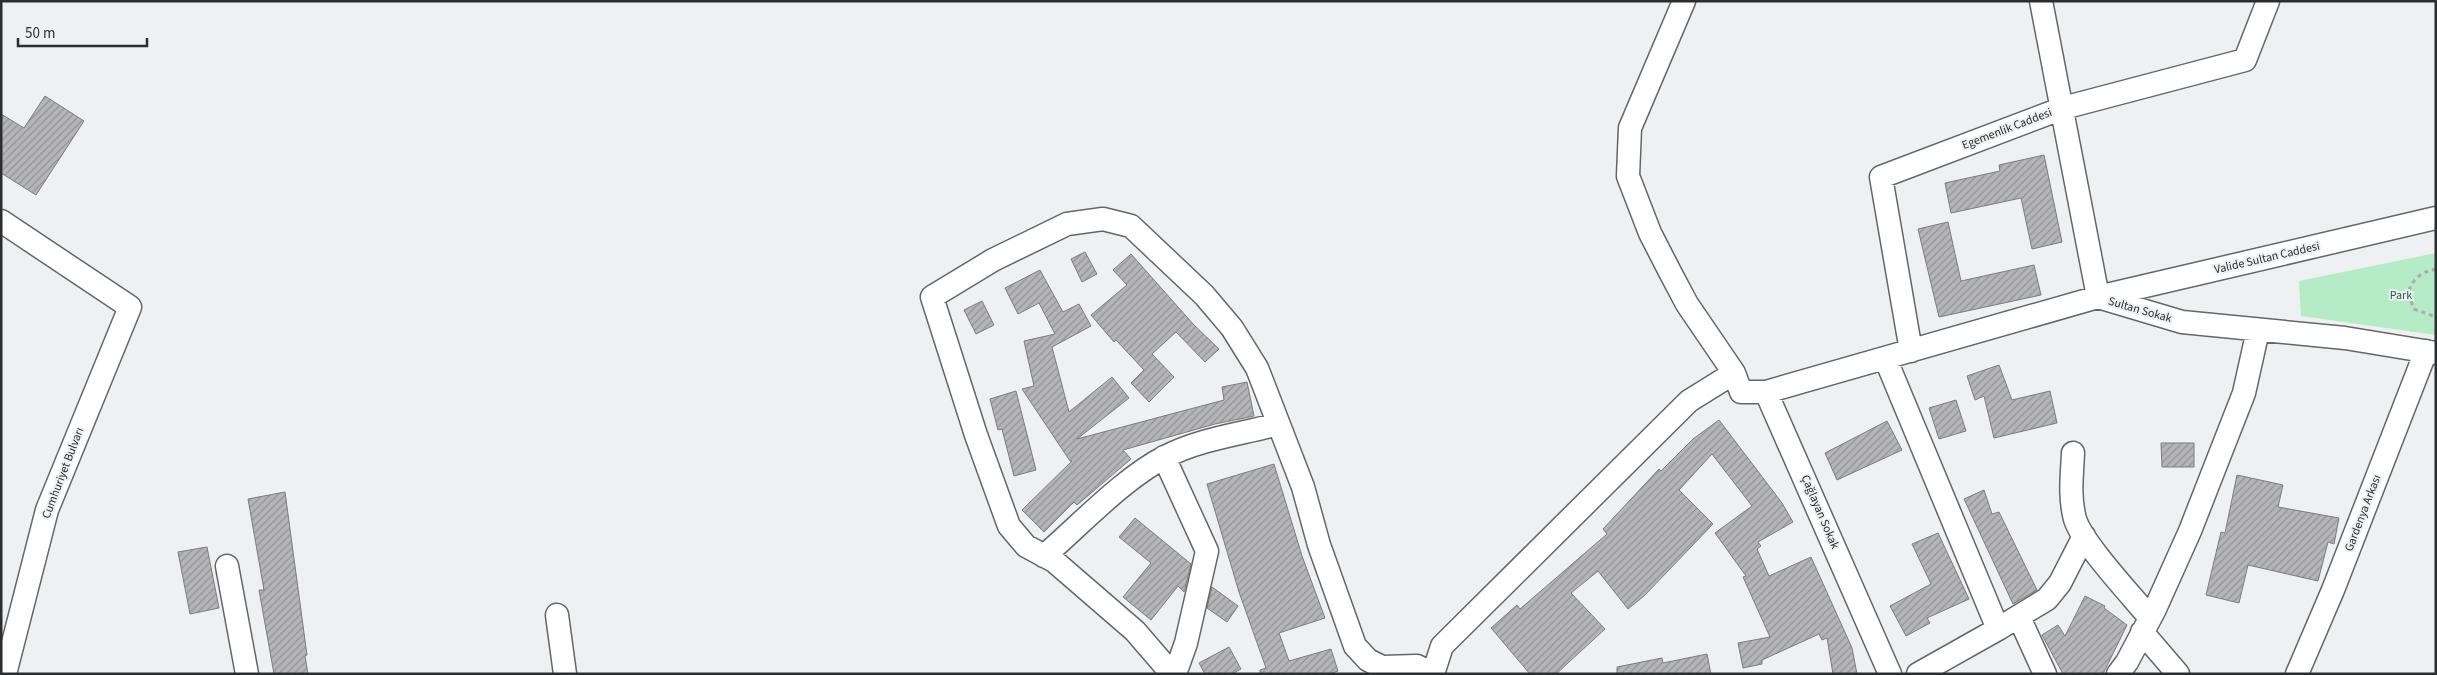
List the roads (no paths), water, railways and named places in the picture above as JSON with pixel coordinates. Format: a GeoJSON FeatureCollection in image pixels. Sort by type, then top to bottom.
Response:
{"type":"FeatureCollection","features":[{"type":"Feature","properties":{"kind":"street"},"geometry":{"type":"LineString","coordinates":[[1684,1],[1630,128],[1628,176],[1650,232],[1687,304],[1734,373],[1741,392],[1766,392]]}},
{"type":"Feature","properties":{"kind":"street"},"geometry":{"type":"LineString","coordinates":[[2041,1],[2098,297]]}},
{"type":"Feature","properties":{"kind":"street","name":"Egemenlik Caddesi"},"geometry":{"type":"LineString","coordinates":[[1911,351],[1881,177],[2062,108],[2245,60],[2268,1]]}},
{"type":"Feature","properties":{"kind":"street","name":"Valide Sultan Caddesi"},"geometry":{"type":"LineString","coordinates":[[2098,297],[2436,218]]}},
{"type":"Feature","properties":{"kind":"street"},"geometry":{"type":"LineString","coordinates":[[1164,457],[1207,551],[1186,644],[1173,674],[1134,631],[1054,561],[1026,546],[1008,526],[976,435],[932,298],[992,260],[1067,224],[1103,219],[1131,226],[1204,295],[1232,328],[1258,368],[1303,487],[1319,545],[1356,646],[1368,660],[1382,667],[1417,666],[1434,674],[1442,646],[1689,401],[1734,373]]}},
{"type":"Feature","properties":{"kind":"street","name":"Cumhuriyet Bulvarı"},"geometry":{"type":"LineString","coordinates":[[1,221],[130,307],[47,510],[5,674]]}},
{"type":"Feature","properties":{"kind":"street","name":"Sultan Sokak"},"geometry":{"type":"LineString","coordinates":[[1766,392],[1886,360],[1911,351],[2098,297],[2182,322],[2345,338],[2431,352]]}},
{"type":"Feature","properties":{"kind":"street"},"geometry":{"type":"LineString","coordinates":[[2118,674],[2146,625],[2190,531],[2244,393],[2258,330]]}},
{"type":"Feature","properties":{"kind":"street","name":"Gardenya Arkası"},"geometry":{"type":"LineString","coordinates":[[2297,674],[2431,352]]}},
{"type":"Feature","properties":{"kind":"street"},"geometry":{"type":"LineString","coordinates":[[1886,360],[1998,629]]}},
{"type":"Feature","properties":{"kind":"street","name":"Çağlayan Sokak"},"geometry":{"type":"LineString","coordinates":[[1766,392],[1890,674]]}},
{"type":"Feature","properties":{"kind":"street"},"geometry":{"type":"LineString","coordinates":[[1044,556],[1133,477],[1164,457],[1193,445],[1278,424]]}},
{"type":"Feature","properties":{"kind":"street"},"geometry":{"type":"LineString","coordinates":[[2073,454],[2071,498],[2076,521],[2084,536],[2178,674]]}},
{"type":"Feature","properties":{"kind":"street"},"geometry":{"type":"LineString","coordinates":[[1918,674],[2047,599],[2060,583],[2084,536]]}},
{"type":"Feature","properties":{"kind":"street"},"geometry":{"type":"LineString","coordinates":[[227,566],[247,674]]}},
{"type":"Feature","properties":{"kind":"street"},"geometry":{"type":"LineString","coordinates":[[558,615],[566,674]]}},
{"type":"Feature","properties":{"kind":"street"},"geometry":{"type":"LineString","coordinates":[[2019,617],[2045,674]]}},
{"type":"Feature","properties":{"kind":"park label","name":"Park"},"geometry":{"type":"Point","coordinates":[2401,295]}}]}
